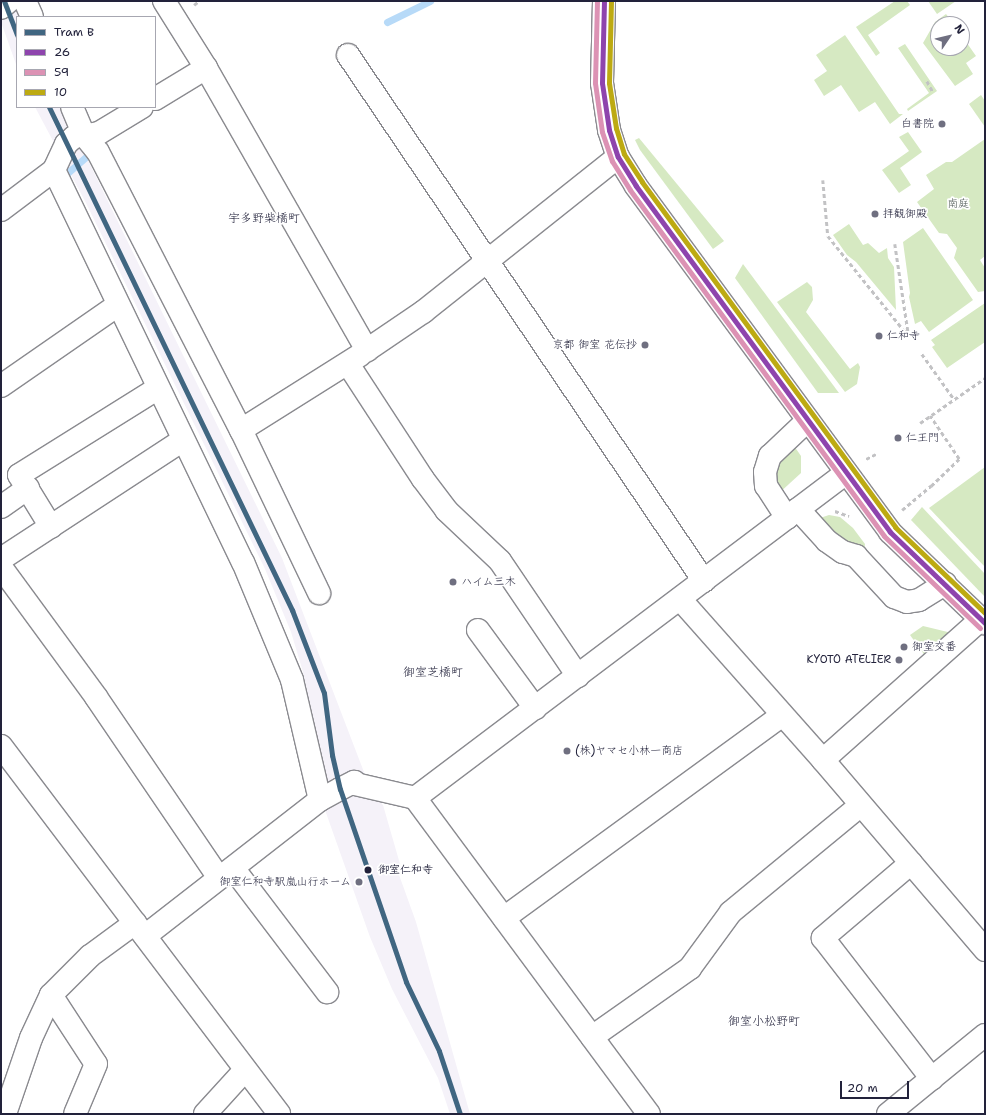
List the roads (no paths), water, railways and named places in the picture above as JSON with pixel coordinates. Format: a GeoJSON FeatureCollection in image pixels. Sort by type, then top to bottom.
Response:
{"type":"FeatureCollection","features":[{"type":"Feature","properties":{"kind":"street"},"geometry":{"type":"LineString","coordinates":[[1,8],[9,1]]}},
{"type":"Feature","properties":{"kind":"street"},"geometry":{"type":"LineString","coordinates":[[26,1],[32,16]]}},
{"type":"Feature","properties":{"kind":"street"},"geometry":{"type":"LineString","coordinates":[[164,1],[206,68],[367,350]]}},
{"type":"Feature","properties":{"kind":"street"},"geometry":{"type":"LineString","coordinates":[[604,1],[602,83],[609,130],[618,157],[636,186],[890,532],[983,621],[823,760]]}},
{"type":"Feature","properties":{"kind":"street"},"geometry":{"type":"LineString","coordinates":[[348,55],[704,581]]}},
{"type":"Feature","properties":{"kind":"street"},"geometry":{"type":"LineString","coordinates":[[156,98],[206,68]]}},
{"type":"Feature","properties":{"kind":"street"},"geometry":{"type":"LineString","coordinates":[[72,108],[84,135],[98,152],[241,430],[319,593]]}},
{"type":"Feature","properties":{"kind":"street"},"geometry":{"type":"LineString","coordinates":[[1,210],[54,170],[66,144],[74,137],[99,134],[140,108]]}},
{"type":"Feature","properties":{"kind":"street"},"geometry":{"type":"LineString","coordinates":[[241,430],[348,364],[423,312],[618,157]]}},
{"type":"Feature","properties":{"kind":"street"},"geometry":{"type":"LineString","coordinates":[[54,170],[243,562],[292,680],[320,800]]}},
{"type":"Feature","properties":{"kind":"street"},"geometry":{"type":"LineString","coordinates":[[1,386],[118,305]]}},
{"type":"Feature","properties":{"kind":"street"},"geometry":{"type":"LineString","coordinates":[[348,364],[423,479],[446,510],[500,562],[578,676]]}},
{"type":"Feature","properties":{"kind":"street"},"geometry":{"type":"LineString","coordinates":[[51,527],[20,475],[158,388]]}},
{"type":"Feature","properties":{"kind":"street"},"geometry":{"type":"LineString","coordinates":[[808,420],[770,456],[765,472],[766,486],[793,514],[844,552],[856,556],[894,597],[907,602],[919,600],[945,584]]}},
{"type":"Feature","properties":{"kind":"street"},"geometry":{"type":"LineString","coordinates":[[1,559],[183,440]]}},
{"type":"Feature","properties":{"kind":"street"},"geometry":{"type":"LineString","coordinates":[[415,798],[846,473]]}},
{"type":"Feature","properties":{"kind":"street"},"geometry":{"type":"LineString","coordinates":[[1,507],[28,488]]}},
{"type":"Feature","properties":{"kind":"street"},"geometry":{"type":"LineString","coordinates":[[1,566],[226,873],[327,992]]}},
{"type":"Feature","properties":{"kind":"street"},"geometry":{"type":"LineString","coordinates":[[680,599],[823,760],[985,950]]}},
{"type":"Feature","properties":{"kind":"street"},"geometry":{"type":"LineString","coordinates":[[478,630],[535,708]]}},
{"type":"Feature","properties":{"kind":"street"},"geometry":{"type":"LineString","coordinates":[[504,918],[782,714]]}},
{"type":"Feature","properties":{"kind":"street"},"geometry":{"type":"LineString","coordinates":[[1,746],[279,1114]]}},
{"type":"Feature","properties":{"kind":"street"},"geometry":{"type":"LineString","coordinates":[[5,1114],[31,1038],[50,995],[90,956],[140,930],[226,873],[320,800],[354,782],[415,798],[649,1114]]}},
{"type":"Feature","properties":{"kind":"street"},"geometry":{"type":"LineString","coordinates":[[592,1037],[690,968],[731,912],[861,805]]}},
{"type":"Feature","properties":{"kind":"street"},"geometry":{"type":"LineString","coordinates":[[910,863],[823,938],[932,1079]]}},
{"type":"Feature","properties":{"kind":"street"},"geometry":{"type":"LineString","coordinates":[[50,995],[96,1064],[75,1114]]}},
{"type":"Feature","properties":{"kind":"street"},"geometry":{"type":"LineString","coordinates":[[888,1114],[985,1035]]}},
{"type":"Feature","properties":{"kind":"street"},"geometry":{"type":"LineString","coordinates":[[204,1114],[245,1070]]}},
{"type":"Feature","properties":{"kind":"waterway"},"geometry":{"type":"LineString","coordinates":[[387,22],[430,1]]}},
{"type":"Feature","properties":{"kind":"waterway"},"geometry":{"type":"LineString","coordinates":[[65,175],[88,155]]}},
{"type":"Feature","properties":{"kind":"tram line","name":"B"},"geometry":{"type":"LineString","coordinates":[[4,1],[16,32]]}},
{"type":"Feature","properties":{"kind":"tram line","name":"B"},"geometry":{"type":"LineString","coordinates":[[49,108],[292,610],[324,693],[332,755],[340,789],[406,982],[439,1051],[460,1114]]}},
{"type":"Feature","properties":{"kind":"place","name":"白書院"},"geometry":{"type":"Point","coordinates":[942,124]}},
{"type":"Feature","properties":{"kind":"place","name":"拝観御殿"},"geometry":{"type":"Point","coordinates":[875,214]}},
{"type":"Feature","properties":{"kind":"place","name":"仁和寺"},"geometry":{"type":"Point","coordinates":[879,336]}},
{"type":"Feature","properties":{"kind":"place","name":"京都 御室 花伝抄"},"geometry":{"type":"Point","coordinates":[645,345]}},
{"type":"Feature","properties":{"kind":"place","name":"仁王門"},"geometry":{"type":"Point","coordinates":[898,438]}},
{"type":"Feature","properties":{"kind":"place","name":"ハイム三木"},"geometry":{"type":"Point","coordinates":[453,582]}},
{"type":"Feature","properties":{"kind":"place","name":"御室交番"},"geometry":{"type":"Point","coordinates":[904,647]}},
{"type":"Feature","properties":{"kind":"place","name":"KYOTO ATELIER"},"geometry":{"type":"Point","coordinates":[899,660]}},
{"type":"Feature","properties":{"kind":"place","name":"(株)ヤマセ小林一商店"},"geometry":{"type":"Point","coordinates":[567,751]}},
{"type":"Feature","properties":{"kind":"place","name":"御室仁和寺"},"geometry":{"type":"Point","coordinates":[368,870]}},
{"type":"Feature","properties":{"kind":"place","name":"御室仁和寺駅嵐山行ホーム"},"geometry":{"type":"Point","coordinates":[359,882]}},
{"type":"Feature","properties":{"kind":"district","name":"宇多野柴橋町"},"geometry":{"type":"Point","coordinates":[264,219]}},
{"type":"Feature","properties":{"kind":"district","name":"御室芝橋町"},"geometry":{"type":"Point","coordinates":[433,673]}},
{"type":"Feature","properties":{"kind":"district","name":"御室小松野町"},"geometry":{"type":"Point","coordinates":[764,1022]}},
{"type":"Feature","properties":{"kind":"park label","name":"南庭"},"geometry":{"type":"Point","coordinates":[958,204]}}]}
